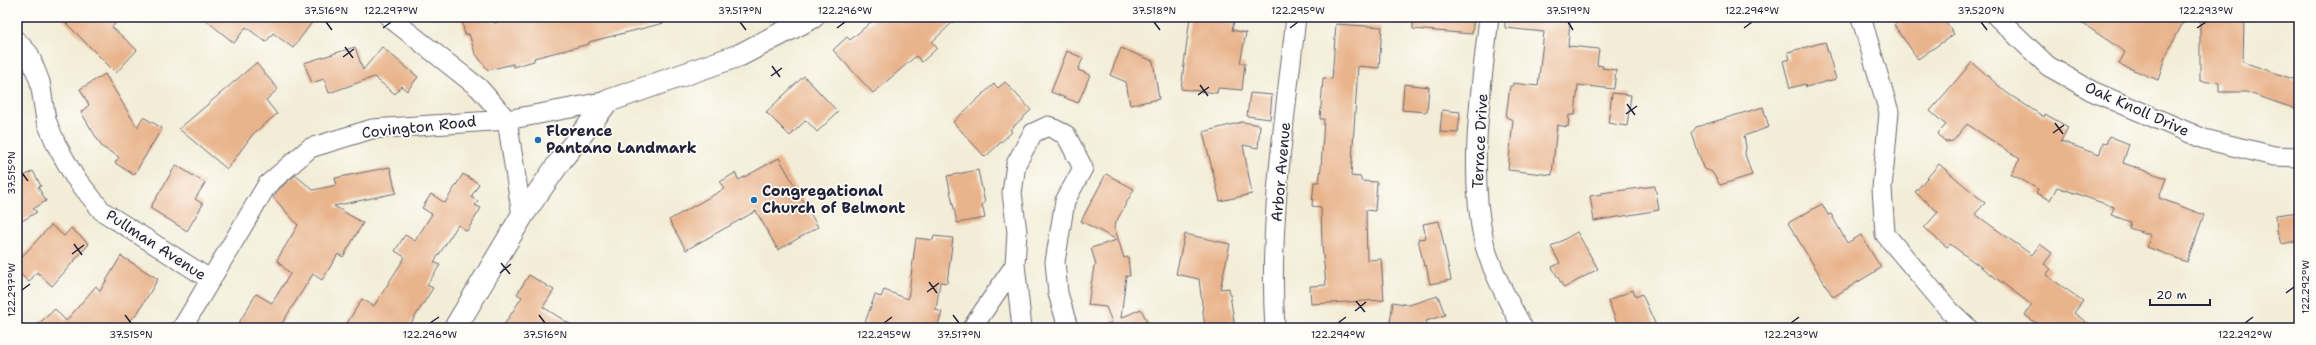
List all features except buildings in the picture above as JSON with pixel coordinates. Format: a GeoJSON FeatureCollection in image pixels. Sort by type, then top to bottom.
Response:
{"type":"FeatureCollection","features":[{"type":"Feature","properties":{"kind":"main road"},"geometry":{"type":"LineString","coordinates":[[454,328],[522,216],[561,160],[608,102],[740,55],[813,17]]}},
{"type":"Feature","properties":{"kind":"street"},"geometry":{"type":"LineString","coordinates":[[389,17],[479,88],[507,120],[522,216]]}},
{"type":"Feature","properties":{"kind":"street","name":"Arbor Avenue"},"geometry":{"type":"LineString","coordinates":[[1275,328],[1272,284],[1280,164],[1296,17]]}},
{"type":"Feature","properties":{"kind":"street","name":"Terrace Drive"},"geometry":{"type":"LineString","coordinates":[[1489,17],[1476,173],[1478,209],[1484,244],[1508,302],[1523,328]]}},
{"type":"Feature","properties":{"kind":"street"},"geometry":{"type":"LineString","coordinates":[[1861,17],[1889,112],[1882,188],[1885,234],[1950,311],[1968,328]]}},
{"type":"Feature","properties":{"kind":"street","name":"Oak Knoll Drive"},"geometry":{"type":"LineString","coordinates":[[1997,17],[2048,66],[2092,92],[2204,139],[2274,156],[2299,157]]}},
{"type":"Feature","properties":{"kind":"street","name":"Pullman Avenue"},"geometry":{"type":"LineString","coordinates":[[17,41],[29,54],[40,82],[46,120],[56,144],[74,176],[102,211],[211,280]]}},
{"type":"Feature","properties":{"kind":"street","name":"Covington Road"},"geometry":{"type":"LineString","coordinates":[[182,328],[267,185],[310,148],[372,129],[507,120],[608,102]]}},
{"type":"Feature","properties":{"kind":"street"},"geometry":{"type":"LineString","coordinates":[[1022,328],[1015,265],[1017,232],[1012,194],[1016,164],[1033,133],[1048,126],[1066,135],[1083,168],[1065,201],[1055,262],[1058,293],[1068,328]]}},
{"type":"Feature","properties":{"kind":"street"},"geometry":{"type":"LineString","coordinates":[[972,328],[1015,265]]}},
{"type":"Feature","properties":{"kind":"place","name":"Florence Pantano Landmark"},"geometry":{"type":"Point","coordinates":[538,140]}},
{"type":"Feature","properties":{"kind":"place","name":"Congregational Church of Belmont"},"geometry":{"type":"Point","coordinates":[754,200]}}]}
